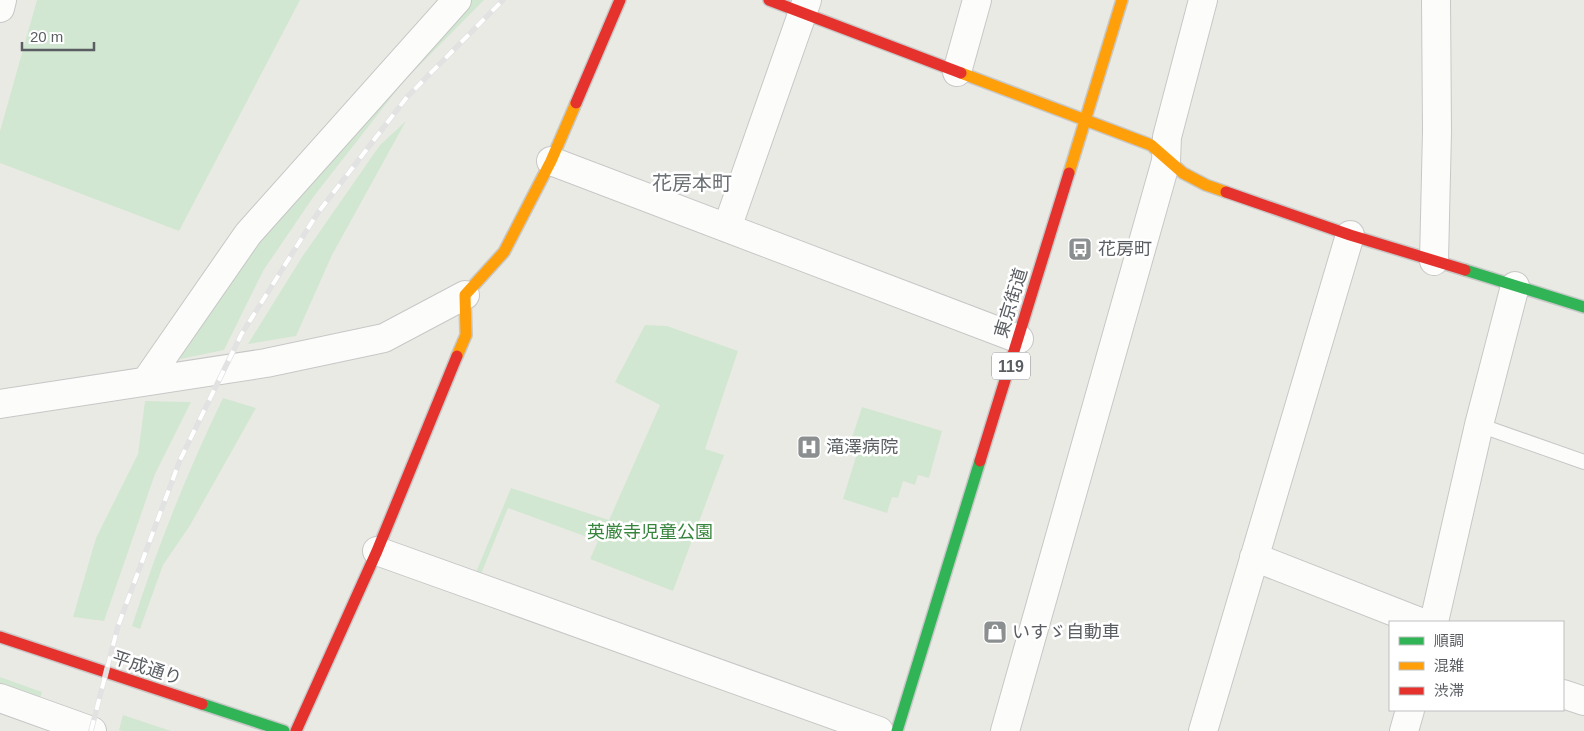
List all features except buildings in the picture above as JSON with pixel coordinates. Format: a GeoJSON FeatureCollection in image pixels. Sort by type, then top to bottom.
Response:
{"type":"FeatureCollection","features":[{"type":"Feature","properties":{"kind":"main road"},"geometry":{"type":"LineString","coordinates":[[296,731],[377,551],[466,335],[465,295],[504,252],[550,161],[620,0]]}},
{"type":"Feature","properties":{"kind":"main road"},"geometry":{"type":"LineString","coordinates":[[769,0],[804,7],[957,72],[1151,145],[1166,161],[1186,176],[1206,185],[1350,235],[1584,307]]}},
{"type":"Feature","properties":{"kind":"main road","name":"東京街道"},"geometry":{"type":"LineString","coordinates":[[897,731],[1122,0]]}},
{"type":"Feature","properties":{"kind":"main road","name":"平成通り"},"geometry":{"type":"LineString","coordinates":[[0,637],[284,731]]}},
{"type":"Feature","properties":{"kind":"street"},"geometry":{"type":"LineString","coordinates":[[0,8],[2,0]]}},
{"type":"Feature","properties":{"kind":"street"},"geometry":{"type":"LineString","coordinates":[[146,382],[248,234],[457,0]]}},
{"type":"Feature","properties":{"kind":"street"},"geometry":{"type":"LineString","coordinates":[[957,72],[977,0]]}},
{"type":"Feature","properties":{"kind":"street"},"geometry":{"type":"LineString","coordinates":[[1006,731],[1166,161],[1167,137],[1203,0]]}},
{"type":"Feature","properties":{"kind":"street"},"geometry":{"type":"LineString","coordinates":[[1434,261],[1437,131],[1436,0]]}},
{"type":"Feature","properties":{"kind":"street"},"geometry":{"type":"LineString","coordinates":[[727,228],[804,7]]}},
{"type":"Feature","properties":{"kind":"street"},"geometry":{"type":"LineString","coordinates":[[550,161],[1019,339]]}},
{"type":"Feature","properties":{"kind":"street"},"geometry":{"type":"LineString","coordinates":[[1203,731],[1350,235]]}},
{"type":"Feature","properties":{"kind":"street"},"geometry":{"type":"LineString","coordinates":[[1434,621],[1479,425],[1515,286]]}},
{"type":"Feature","properties":{"kind":"street"},"geometry":{"type":"LineString","coordinates":[[0,404],[266,363],[384,338],[465,295]]}},
{"type":"Feature","properties":{"kind":"street"},"geometry":{"type":"LineString","coordinates":[[377,551],[879,731]]}},
{"type":"Feature","properties":{"kind":"street"},"geometry":{"type":"LineString","coordinates":[[1254,557],[1417,621]]}},
{"type":"Feature","properties":{"kind":"street"},"geometry":{"type":"LineString","coordinates":[[1564,694],[1584,701]]}},
{"type":"Feature","properties":{"kind":"street"},"geometry":{"type":"LineString","coordinates":[[0,698],[92,731]]}},
{"type":"Feature","properties":{"kind":"street"},"geometry":{"type":"LineString","coordinates":[[1404,731],[1410,711]]}},
{"type":"Feature","properties":{"kind":"lane"},"geometry":{"type":"LineString","coordinates":[[1479,425],[1584,462]]}},
{"type":"Feature","properties":{"kind":"green space"},"geometry":{"type":"Polygon","coordinates":[[[37,0],[300,0],[179,231],[0,163],[0,131],[37,0]]]}},
{"type":"Feature","properties":{"kind":"green space"},"geometry":{"type":"Polygon","coordinates":[[[465,0],[484,0],[404,81],[314,196],[263,271],[224,350],[166,362],[253,239],[465,0]]]}},
{"type":"Feature","properties":{"kind":"green space"},"geometry":{"type":"Polygon","coordinates":[[[406,121],[332,255],[296,336],[248,344],[302,257],[380,145],[406,121]]]}},
{"type":"Feature","properties":{"kind":"green space","name":"英厳寺児童公園"},"geometry":{"type":"Polygon","coordinates":[[[645,325],[667,326],[738,351],[705,449],[724,455],[673,591],[590,559],[598,541],[508,508],[479,579],[474,577],[511,488],[609,520],[660,405],[615,382],[645,325]]]}},
{"type":"Feature","properties":{"kind":"green space"},"geometry":{"type":"Polygon","coordinates":[[[223,398],[256,408],[189,527],[163,565],[140,629],[132,626],[173,511],[223,398]]]}},
{"type":"Feature","properties":{"kind":"green space"},"geometry":{"type":"Polygon","coordinates":[[[145,401],[191,402],[155,474],[104,621],[73,617],[96,538],[138,454],[145,401]]]}},
{"type":"Feature","properties":{"kind":"green space"},"geometry":{"type":"Polygon","coordinates":[[[862,407],[942,431],[929,478],[918,475],[915,485],[903,481],[898,498],[892,497],[887,513],[843,499],[858,450],[849,447],[862,407]]]}},
{"type":"Feature","properties":{"kind":"green space"},"geometry":{"type":"Polygon","coordinates":[[[0,677],[42,692],[39,701],[0,687],[0,677]]]}},
{"type":"Feature","properties":{"kind":"green space"},"geometry":{"type":"Polygon","coordinates":[[[123,715],[171,731],[119,730],[123,715]]]}},
{"type":"Feature","properties":{"kind":"railway"},"geometry":{"type":"LineString","coordinates":[[91,731],[118,626],[180,460],[241,335],[317,214],[407,97],[503,0]]}},
{"type":"Feature","properties":{"kind":"traffic: fast"},"geometry":{"type":"LineString","coordinates":[[1465,270],[1584,307]]}},
{"type":"Feature","properties":{"kind":"traffic: fast"},"geometry":{"type":"LineString","coordinates":[[897,731],[980,461]]}},
{"type":"Feature","properties":{"kind":"traffic: fast"},"geometry":{"type":"LineString","coordinates":[[202,704],[284,731]]}},
{"type":"Feature","properties":{"kind":"traffic: slow"},"geometry":{"type":"LineString","coordinates":[[1069,173],[1122,0]]}},
{"type":"Feature","properties":{"kind":"traffic: slow"},"geometry":{"type":"LineString","coordinates":[[961,73],[1151,145],[1183,173],[1206,185],[1226,192]]}},
{"type":"Feature","properties":{"kind":"traffic: slow"},"geometry":{"type":"LineString","coordinates":[[457,356],[466,335],[465,295],[504,252],[551,161],[576,103]]}},
{"type":"Feature","properties":{"kind":"traffic: jam"},"geometry":{"type":"LineString","coordinates":[[576,103],[620,0]]}},
{"type":"Feature","properties":{"kind":"traffic: jam"},"geometry":{"type":"LineString","coordinates":[[769,0],[961,73]]}},
{"type":"Feature","properties":{"kind":"traffic: jam"},"geometry":{"type":"LineString","coordinates":[[980,461],[1069,173]]}},
{"type":"Feature","properties":{"kind":"traffic: jam"},"geometry":{"type":"LineString","coordinates":[[1226,192],[1350,235],[1465,270]]}},
{"type":"Feature","properties":{"kind":"traffic: jam"},"geometry":{"type":"LineString","coordinates":[[296,731],[377,551],[457,356]]}},
{"type":"Feature","properties":{"kind":"traffic: jam"},"geometry":{"type":"LineString","coordinates":[[0,637],[202,704]]}},
{"type":"Feature","properties":{"kind":"place","name":"花房町"},"geometry":{"type":"Point","coordinates":[1080,249]}},
{"type":"Feature","properties":{"kind":"place","name":"滝澤病院"},"geometry":{"type":"Point","coordinates":[809,447]}},
{"type":"Feature","properties":{"kind":"place","name":"いすゞ自動車"},"geometry":{"type":"Point","coordinates":[995,632]}},
{"type":"Feature","properties":{"kind":"district","name":"花房本町"},"geometry":{"type":"Point","coordinates":[692,183]}}]}
